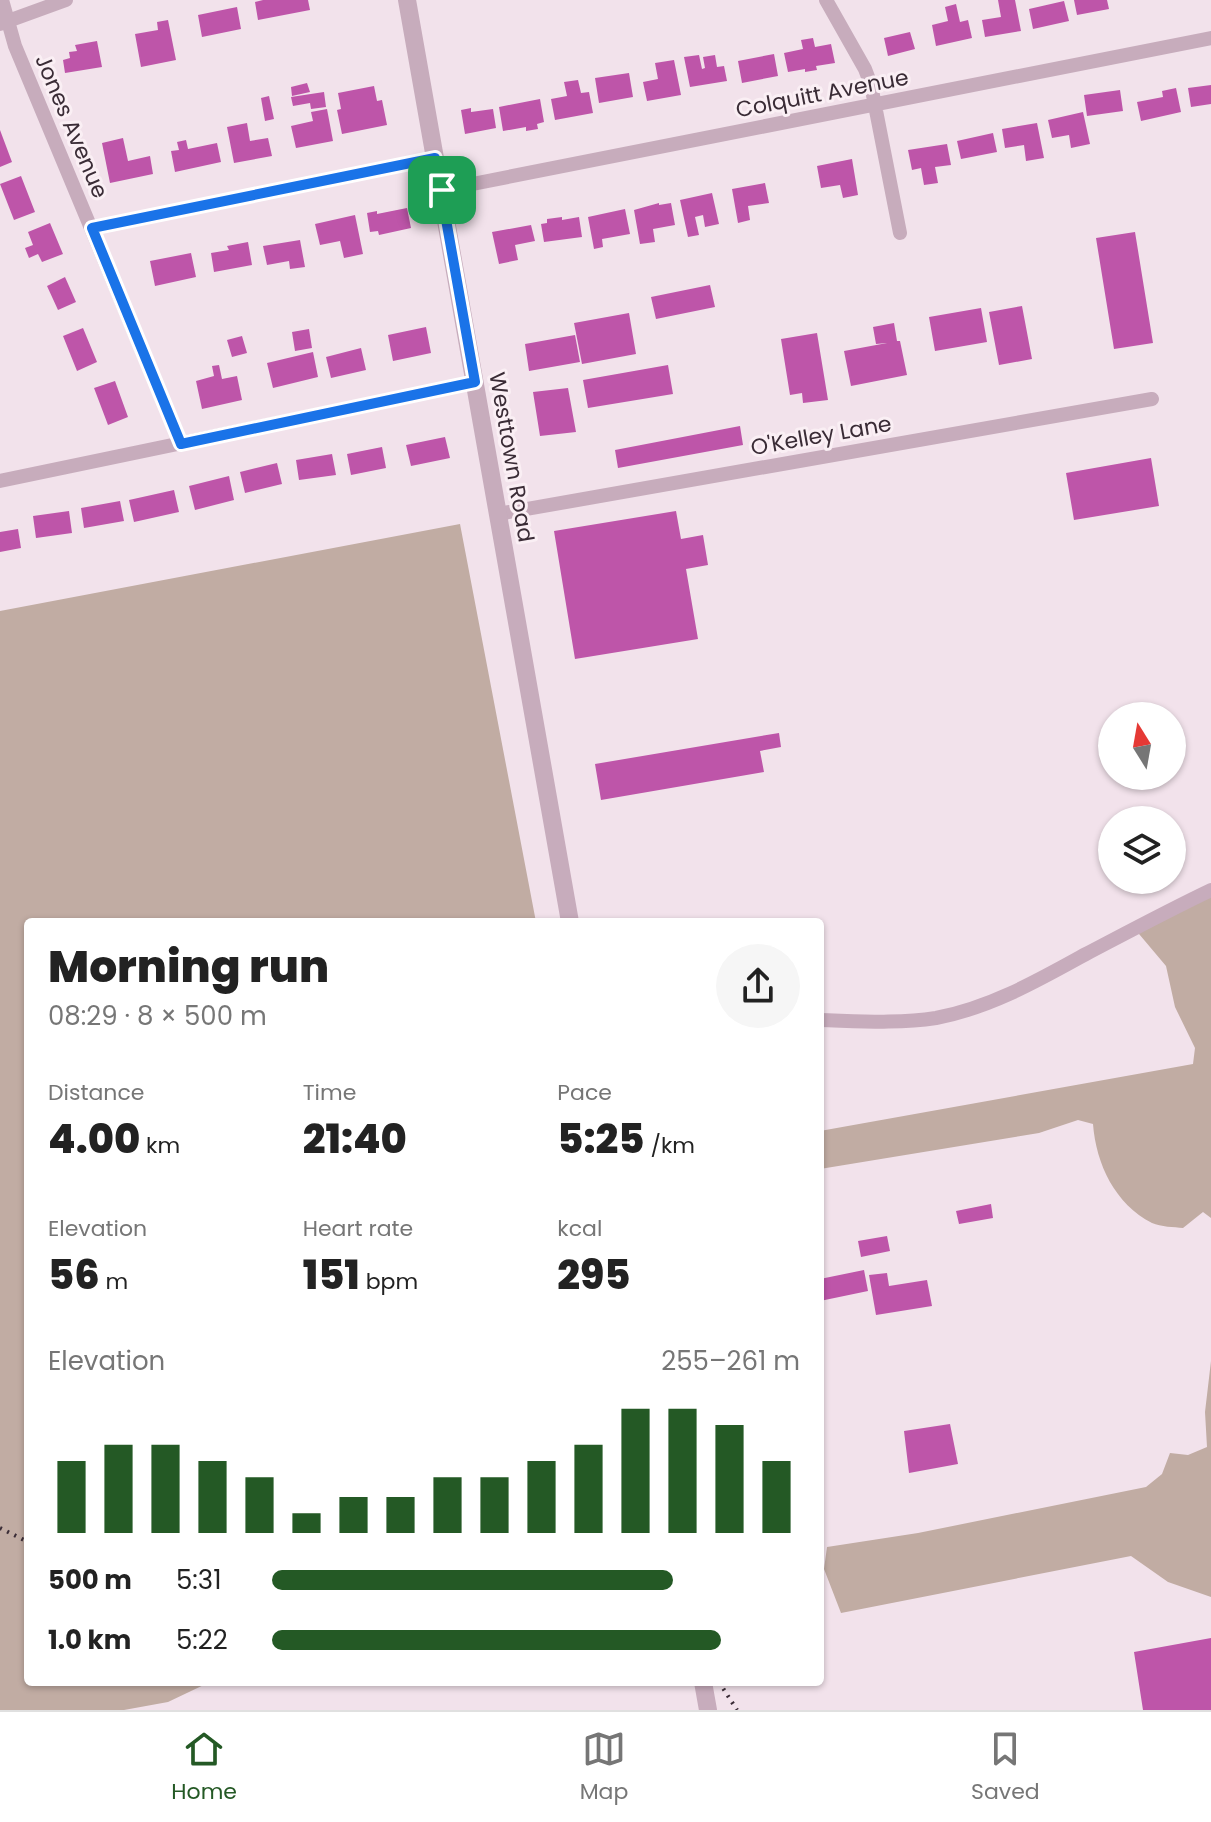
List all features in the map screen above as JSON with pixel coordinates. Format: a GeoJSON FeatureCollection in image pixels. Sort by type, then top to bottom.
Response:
{"type":"FeatureCollection","features":[{"type":"Feature","properties":{"kind":"street","name":"Jones Avenue"},"geometry":{"type":"LineString","coordinates":[[2,0],[4,23],[181,444]]}},
{"type":"Feature","properties":{"kind":"street"},"geometry":{"type":"LineString","coordinates":[[4,23],[66,0]]}},
{"type":"Feature","properties":{"kind":"street","name":"Westtown Road"},"geometry":{"type":"LineString","coordinates":[[407,0],[569,918]]}},
{"type":"Feature","properties":{"kind":"street"},"geometry":{"type":"LineString","coordinates":[[826,0],[865,69],[875,104],[900,233]]}},
{"type":"Feature","properties":{"kind":"street","name":"Colquitt Avenue"},"geometry":{"type":"LineString","coordinates":[[442,190],[1211,38]]}},
{"type":"Feature","properties":{"kind":"street"},"geometry":{"type":"LineString","coordinates":[[92,228],[435,158]]}},
{"type":"Feature","properties":{"kind":"street"},"geometry":{"type":"LineString","coordinates":[[0,481],[475,382]]}},
{"type":"Feature","properties":{"kind":"street","name":"O'Kelley Lane"},"geometry":{"type":"LineString","coordinates":[[498,514],[1152,399]]}},
{"type":"Feature","properties":{"kind":"street"},"geometry":{"type":"LineString","coordinates":[[824,1020],[934,1018],[974,1008],[1026,987],[1211,890]]}},
{"type":"Feature","properties":{"kind":"street"},"geometry":{"type":"LineString","coordinates":[[704,1686],[708,1710]]}},
{"type":"Feature","properties":{"kind":"shaded area"},"geometry":{"type":"Polygon","coordinates":[[[460,524],[535,918],[24,918],[24,1686],[202,1686],[168,1702],[124,1710],[0,1710],[0,611],[460,524]]]}},
{"type":"Feature","properties":{"kind":"shaded area"},"geometry":{"type":"Polygon","coordinates":[[[1211,890],[1211,1218],[1203,1212],[1183,1228],[1156,1224],[1139,1215],[1118,1194],[1103,1168],[1093,1124],[1078,1120],[1039,1133],[824,1168],[824,1130],[1193,1064],[1195,1048],[1175,1007],[1166,966],[1134,928],[1211,890]]]}},
{"type":"Feature","properties":{"kind":"shaded area"},"geometry":{"type":"Polygon","coordinates":[[[1211,1361],[1211,1597],[1168,1582],[1131,1556],[841,1613],[824,1569],[827,1547],[918,1533],[1146,1487],[1162,1474],[1170,1453],[1188,1455],[1207,1447],[1205,1412],[1211,1361]]]}},
{"type":"Feature","properties":{"kind":"building"},"geometry":{"type":"Polygon","coordinates":[[[308,0],[310,10],[258,20],[255,2],[308,0]]]}},
{"type":"Feature","properties":{"kind":"building"},"geometry":{"type":"Polygon","coordinates":[[[998,0],[1015,0],[1021,31],[985,37],[982,20],[1001,17],[998,0]]]}},
{"type":"Feature","properties":{"kind":"building"},"geometry":{"type":"Polygon","coordinates":[[[1074,0],[1107,0],[1109,9],[1077,15],[1074,0]]]}},
{"type":"Feature","properties":{"kind":"building"},"geometry":{"type":"Polygon","coordinates":[[[1064,1],[1069,21],[1033,29],[1029,9],[1064,1]]]}},
{"type":"Feature","properties":{"kind":"building"},"geometry":{"type":"Polygon","coordinates":[[[956,4],[960,22],[968,20],[972,38],[936,46],[932,25],[948,21],[945,7],[956,4]]]}},
{"type":"Feature","properties":{"kind":"building"},"geometry":{"type":"Polygon","coordinates":[[[237,7],[241,29],[202,37],[198,15],[237,7]]]}},
{"type":"Feature","properties":{"kind":"building"},"geometry":{"type":"Polygon","coordinates":[[[168,20],[176,60],[141,67],[135,34],[158,30],[157,22],[168,20]]]}},
{"type":"Feature","properties":{"kind":"building"},"geometry":{"type":"Polygon","coordinates":[[[910,32],[915,49],[888,56],[884,38],[910,32]]]}},
{"type":"Feature","properties":{"kind":"building"},"geometry":{"type":"Polygon","coordinates":[[[813,38],[815,47],[831,44],[835,63],[816,66],[817,70],[788,72],[784,53],[803,49],[801,40],[813,38]]]}},
{"type":"Feature","properties":{"kind":"building"},"geometry":{"type":"Polygon","coordinates":[[[97,41],[102,67],[65,73],[63,60],[70,58],[69,52],[77,51],[75,45],[97,41]]]}},
{"type":"Feature","properties":{"kind":"building"},"geometry":{"type":"Polygon","coordinates":[[[774,54],[778,76],[742,83],[738,61],[774,54]]]}},
{"type":"Feature","properties":{"kind":"building"},"geometry":{"type":"Polygon","coordinates":[[[699,55],[702,69],[705,68],[703,57],[715,55],[717,67],[724,66],[727,81],[690,87],[684,57],[699,55]]]}},
{"type":"Feature","properties":{"kind":"building"},"geometry":{"type":"Polygon","coordinates":[[[674,60],[681,95],[647,101],[643,82],[658,79],[655,63],[674,60]]]}},
{"type":"Feature","properties":{"kind":"building"},"geometry":{"type":"Polygon","coordinates":[[[629,73],[633,97],[599,103],[595,78],[629,73]]]}},
{"type":"Feature","properties":{"kind":"building"},"geometry":{"type":"Polygon","coordinates":[[[578,80],[581,93],[589,92],[593,113],[555,120],[551,99],[567,96],[564,82],[578,80]]]}},
{"type":"Feature","properties":{"kind":"building"},"geometry":{"type":"Polygon","coordinates":[[[307,83],[310,92],[292,96],[291,87],[307,83]]]}},
{"type":"Feature","properties":{"kind":"building"},"geometry":{"type":"Polygon","coordinates":[[[1211,85],[1211,104],[1191,107],[1188,88],[1211,85]]]}},
{"type":"Feature","properties":{"kind":"building"},"geometry":{"type":"Polygon","coordinates":[[[374,86],[377,101],[382,100],[387,125],[342,134],[337,110],[341,109],[338,93],[374,86]]]}},
{"type":"Feature","properties":{"kind":"building"},"geometry":{"type":"Polygon","coordinates":[[[1176,88],[1181,112],[1141,121],[1137,102],[1163,97],[1162,91],[1176,88]]]}},
{"type":"Feature","properties":{"kind":"building"},"geometry":{"type":"Polygon","coordinates":[[[1120,90],[1123,111],[1087,116],[1084,95],[1120,90]]]}},
{"type":"Feature","properties":{"kind":"building"},"geometry":{"type":"Polygon","coordinates":[[[324,92],[326,107],[311,109],[310,103],[293,106],[291,97],[324,92]]]}},
{"type":"Feature","properties":{"kind":"building"},"geometry":{"type":"Polygon","coordinates":[[[269,96],[274,119],[265,121],[261,98],[269,96]]]}},
{"type":"Feature","properties":{"kind":"building"},"geometry":{"type":"Polygon","coordinates":[[[540,99],[544,122],[537,124],[538,129],[526,131],[526,127],[503,131],[499,107],[540,99]]]}},
{"type":"Feature","properties":{"kind":"building"},"geometry":{"type":"Polygon","coordinates":[[[471,108],[471,112],[493,109],[496,128],[465,134],[461,110],[471,108]]]}},
{"type":"Feature","properties":{"kind":"building"},"geometry":{"type":"Polygon","coordinates":[[[327,109],[333,141],[296,148],[291,126],[313,121],[311,112],[327,109]]]}},
{"type":"Feature","properties":{"kind":"building"},"geometry":{"type":"Polygon","coordinates":[[[1083,112],[1090,144],[1071,148],[1069,135],[1052,138],[1048,120],[1083,112]]]}},
{"type":"Feature","properties":{"kind":"building"},"geometry":{"type":"Polygon","coordinates":[[[247,123],[250,141],[268,138],[272,156],[234,163],[227,127],[247,123]]]}},
{"type":"Feature","properties":{"kind":"building"},"geometry":{"type":"Polygon","coordinates":[[[1037,123],[1044,158],[1026,161],[1024,145],[1005,148],[1002,129],[1037,123]]]}},
{"type":"Feature","properties":{"kind":"building"},"geometry":{"type":"Polygon","coordinates":[[[0,130],[12,162],[0,167],[0,130]]]}},
{"type":"Feature","properties":{"kind":"building"},"geometry":{"type":"Polygon","coordinates":[[[993,133],[997,152],[961,159],[957,141],[993,133]]]}},
{"type":"Feature","properties":{"kind":"building"},"geometry":{"type":"Polygon","coordinates":[[[123,138],[128,161],[150,156],[153,174],[110,183],[102,143],[123,138]]]}},
{"type":"Feature","properties":{"kind":"building"},"geometry":{"type":"Polygon","coordinates":[[[186,140],[188,149],[217,143],[221,162],[175,172],[171,151],[179,150],[177,142],[186,140]]]}},
{"type":"Feature","properties":{"kind":"building"},"geometry":{"type":"Polygon","coordinates":[[[947,144],[951,165],[935,167],[938,183],[924,185],[921,168],[912,170],[908,150],[947,144]]]}},
{"type":"Feature","properties":{"kind":"building"},"geometry":{"type":"Polygon","coordinates":[[[852,159],[858,195],[843,198],[840,185],[821,188],[817,166],[852,159]]]}},
{"type":"Feature","properties":{"kind":"building"},"geometry":{"type":"Polygon","coordinates":[[[21,176],[35,212],[14,220],[0,184],[21,176]]]}},
{"type":"Feature","properties":{"kind":"building"},"geometry":{"type":"Polygon","coordinates":[[[765,183],[769,203],[748,206],[750,220],[738,223],[732,189],[765,183]]]}},
{"type":"Feature","properties":{"kind":"building"},"geometry":{"type":"Polygon","coordinates":[[[712,193],[719,224],[705,227],[703,215],[695,217],[699,235],[688,237],[680,200],[712,193]]]}},
{"type":"Feature","properties":{"kind":"building"},"geometry":{"type":"Polygon","coordinates":[[[671,203],[675,225],[653,229],[655,242],[640,244],[634,210],[671,203]]]}},
{"type":"Feature","properties":{"kind":"building"},"geometry":{"type":"Polygon","coordinates":[[[407,208],[411,228],[379,235],[378,231],[370,232],[367,213],[407,208]]]}},
{"type":"Feature","properties":{"kind":"building"},"geometry":{"type":"Polygon","coordinates":[[[625,209],[630,234],[602,239],[603,247],[594,249],[588,217],[625,209]]]}},
{"type":"Feature","properties":{"kind":"building"},"geometry":{"type":"Polygon","coordinates":[[[355,215],[363,254],[344,258],[340,241],[320,245],[315,224],[355,215]]]}},
{"type":"Feature","properties":{"kind":"building"},"geometry":{"type":"Polygon","coordinates":[[[562,217],[562,220],[579,217],[582,237],[544,242],[541,224],[547,223],[547,219],[562,217]]]}},
{"type":"Feature","properties":{"kind":"building"},"geometry":{"type":"Polygon","coordinates":[[[50,223],[63,254],[42,262],[38,254],[29,258],[25,248],[33,245],[28,232],[50,223]]]}},
{"type":"Feature","properties":{"kind":"building"},"geometry":{"type":"Polygon","coordinates":[[[531,225],[535,241],[515,245],[518,260],[499,264],[492,232],[531,225]]]}},
{"type":"Feature","properties":{"kind":"building"},"geometry":{"type":"Polygon","coordinates":[[[1135,232],[1153,343],[1114,349],[1096,238],[1135,232]]]}},
{"type":"Feature","properties":{"kind":"building"},"geometry":{"type":"Polygon","coordinates":[[[300,240],[305,267],[290,269],[289,261],[267,265],[263,246],[300,240]]]}},
{"type":"Feature","properties":{"kind":"building"},"geometry":{"type":"Polygon","coordinates":[[[248,242],[252,265],[214,272],[211,253],[248,242]]]}},
{"type":"Feature","properties":{"kind":"building"},"geometry":{"type":"Polygon","coordinates":[[[191,253],[196,277],[155,286],[150,261],[191,253]]]}},
{"type":"Feature","properties":{"kind":"building"},"geometry":{"type":"Polygon","coordinates":[[[65,277],[76,302],[58,310],[47,286],[65,277]]]}},
{"type":"Feature","properties":{"kind":"building"},"geometry":{"type":"Polygon","coordinates":[[[710,285],[715,307],[656,319],[651,297],[710,285]]]}},
{"type":"Feature","properties":{"kind":"building"},"geometry":{"type":"Polygon","coordinates":[[[1022,306],[1032,359],[999,365],[989,312],[1022,306]]]}},
{"type":"Feature","properties":{"kind":"building"},"geometry":{"type":"Polygon","coordinates":[[[981,308],[987,342],[935,351],[929,317],[981,308]]]}},
{"type":"Feature","properties":{"kind":"building"},"geometry":{"type":"Polygon","coordinates":[[[629,313],[636,354],[582,364],[574,323],[629,313]]]}},
{"type":"Feature","properties":{"kind":"building"},"geometry":{"type":"Polygon","coordinates":[[[894,323],[907,375],[851,386],[844,351],[887,343],[876,344],[873,327],[894,323]]]}},
{"type":"Feature","properties":{"kind":"building"},"geometry":{"type":"Polygon","coordinates":[[[426,327],[431,353],[393,361],[388,335],[426,327]]]}},
{"type":"Feature","properties":{"kind":"building"},"geometry":{"type":"Polygon","coordinates":[[[83,328],[97,362],[77,371],[63,336],[83,328]]]}},
{"type":"Feature","properties":{"kind":"building"},"geometry":{"type":"Polygon","coordinates":[[[309,329],[312,348],[295,351],[292,332],[309,329]]]}},
{"type":"Feature","properties":{"kind":"building"},"geometry":{"type":"Polygon","coordinates":[[[817,333],[828,400],[803,403],[802,393],[790,395],[781,339],[817,333]]]}},
{"type":"Feature","properties":{"kind":"building"},"geometry":{"type":"Polygon","coordinates":[[[575,335],[580,362],[529,371],[525,344],[575,335]]]}},
{"type":"Feature","properties":{"kind":"building"},"geometry":{"type":"Polygon","coordinates":[[[242,336],[247,353],[232,357],[227,340],[242,336]]]}},
{"type":"Feature","properties":{"kind":"building"},"geometry":{"type":"Polygon","coordinates":[[[361,348],[366,370],[331,378],[326,357],[361,348]]]}},
{"type":"Feature","properties":{"kind":"building"},"geometry":{"type":"Polygon","coordinates":[[[313,352],[318,377],[273,388],[267,363],[313,352]]]}},
{"type":"Feature","properties":{"kind":"building"},"geometry":{"type":"Polygon","coordinates":[[[219,365],[222,379],[237,376],[242,400],[202,409],[196,381],[214,376],[212,366],[219,365]]]}},
{"type":"Feature","properties":{"kind":"building"},"geometry":{"type":"Polygon","coordinates":[[[668,365],[673,394],[588,408],[583,380],[668,365]]]}},
{"type":"Feature","properties":{"kind":"building"},"geometry":{"type":"Polygon","coordinates":[[[115,381],[128,417],[108,425],[94,388],[115,381]]]}},
{"type":"Feature","properties":{"kind":"building"},"geometry":{"type":"Polygon","coordinates":[[[568,388],[576,432],[540,436],[533,392],[568,388]]]}},
{"type":"Feature","properties":{"kind":"building"},"geometry":{"type":"Polygon","coordinates":[[[740,426],[743,445],[618,468],[615,450],[740,426]]]}},
{"type":"Feature","properties":{"kind":"building"},"geometry":{"type":"Polygon","coordinates":[[[445,437],[450,458],[411,466],[406,445],[445,437]]]}},
{"type":"Feature","properties":{"kind":"building"},"geometry":{"type":"Polygon","coordinates":[[[382,447],[386,468],[351,475],[347,454],[382,447]]]}},
{"type":"Feature","properties":{"kind":"building"},"geometry":{"type":"Polygon","coordinates":[[[332,454],[336,475],[299,480],[296,460],[332,454]]]}},
{"type":"Feature","properties":{"kind":"building"},"geometry":{"type":"Polygon","coordinates":[[[1151,458],[1159,506],[1074,520],[1066,473],[1151,458]]]}},
{"type":"Feature","properties":{"kind":"building"},"geometry":{"type":"Polygon","coordinates":[[[277,463],[282,484],[245,493],[240,472],[277,463]]]}},
{"type":"Feature","properties":{"kind":"building"},"geometry":{"type":"Polygon","coordinates":[[[229,476],[234,500],[195,510],[189,486],[229,476]]]}},
{"type":"Feature","properties":{"kind":"building"},"geometry":{"type":"Polygon","coordinates":[[[174,490],[179,512],[134,522],[129,500],[174,490]]]}},
{"type":"Feature","properties":{"kind":"building"},"geometry":{"type":"Polygon","coordinates":[[[120,501],[124,521],[84,528],[81,508],[120,501]]]}},
{"type":"Feature","properties":{"kind":"building"},"geometry":{"type":"Polygon","coordinates":[[[69,511],[72,533],[36,538],[33,516],[69,511]]]}},
{"type":"Feature","properties":{"kind":"building"},"geometry":{"type":"Polygon","coordinates":[[[676,511],[681,539],[703,535],[708,565],[686,569],[698,639],[575,659],[554,531],[676,511]]]}},
{"type":"Feature","properties":{"kind":"building"},"geometry":{"type":"Polygon","coordinates":[[[18,529],[21,548],[0,552],[0,532],[18,529]]]}},
{"type":"Feature","properties":{"kind":"building"},"geometry":{"type":"Polygon","coordinates":[[[779,733],[781,747],[760,751],[764,772],[601,800],[595,764],[779,733]]]}},
{"type":"Feature","properties":{"kind":"building"},"geometry":{"type":"Polygon","coordinates":[[[991,1204],[993,1218],[959,1224],[956,1211],[991,1204]]]}},
{"type":"Feature","properties":{"kind":"building"},"geometry":{"type":"Polygon","coordinates":[[[887,1236],[890,1251],[861,1257],[858,1241],[887,1236]]]}},
{"type":"Feature","properties":{"kind":"building"},"geometry":{"type":"Polygon","coordinates":[[[864,1270],[868,1291],[824,1300],[824,1278],[864,1270]]]}},
{"type":"Feature","properties":{"kind":"building"},"geometry":{"type":"Polygon","coordinates":[[[887,1273],[889,1286],[927,1280],[932,1306],[876,1315],[869,1275],[887,1273]]]}},
{"type":"Feature","properties":{"kind":"building"},"geometry":{"type":"Polygon","coordinates":[[[950,1424],[958,1464],[909,1473],[904,1431],[950,1424]]]}},
{"type":"Feature","properties":{"kind":"building"},"geometry":{"type":"Polygon","coordinates":[[[1211,1638],[1211,1710],[1143,1710],[1134,1652],[1211,1638]]]}},
{"type":"Feature","properties":{"kind":"railway"},"geometry":{"type":"LineString","coordinates":[[0,1528],[24,1540]]}},
{"type":"Feature","properties":{"kind":"railway"},"geometry":{"type":"LineString","coordinates":[[722,1686],[737,1710]]}},
{"type":"Feature","properties":{"kind":"route"},"geometry":{"type":"LineString","coordinates":[[435,158],[442,190],[475,382],[181,444],[92,228],[435,158]]}}]}
